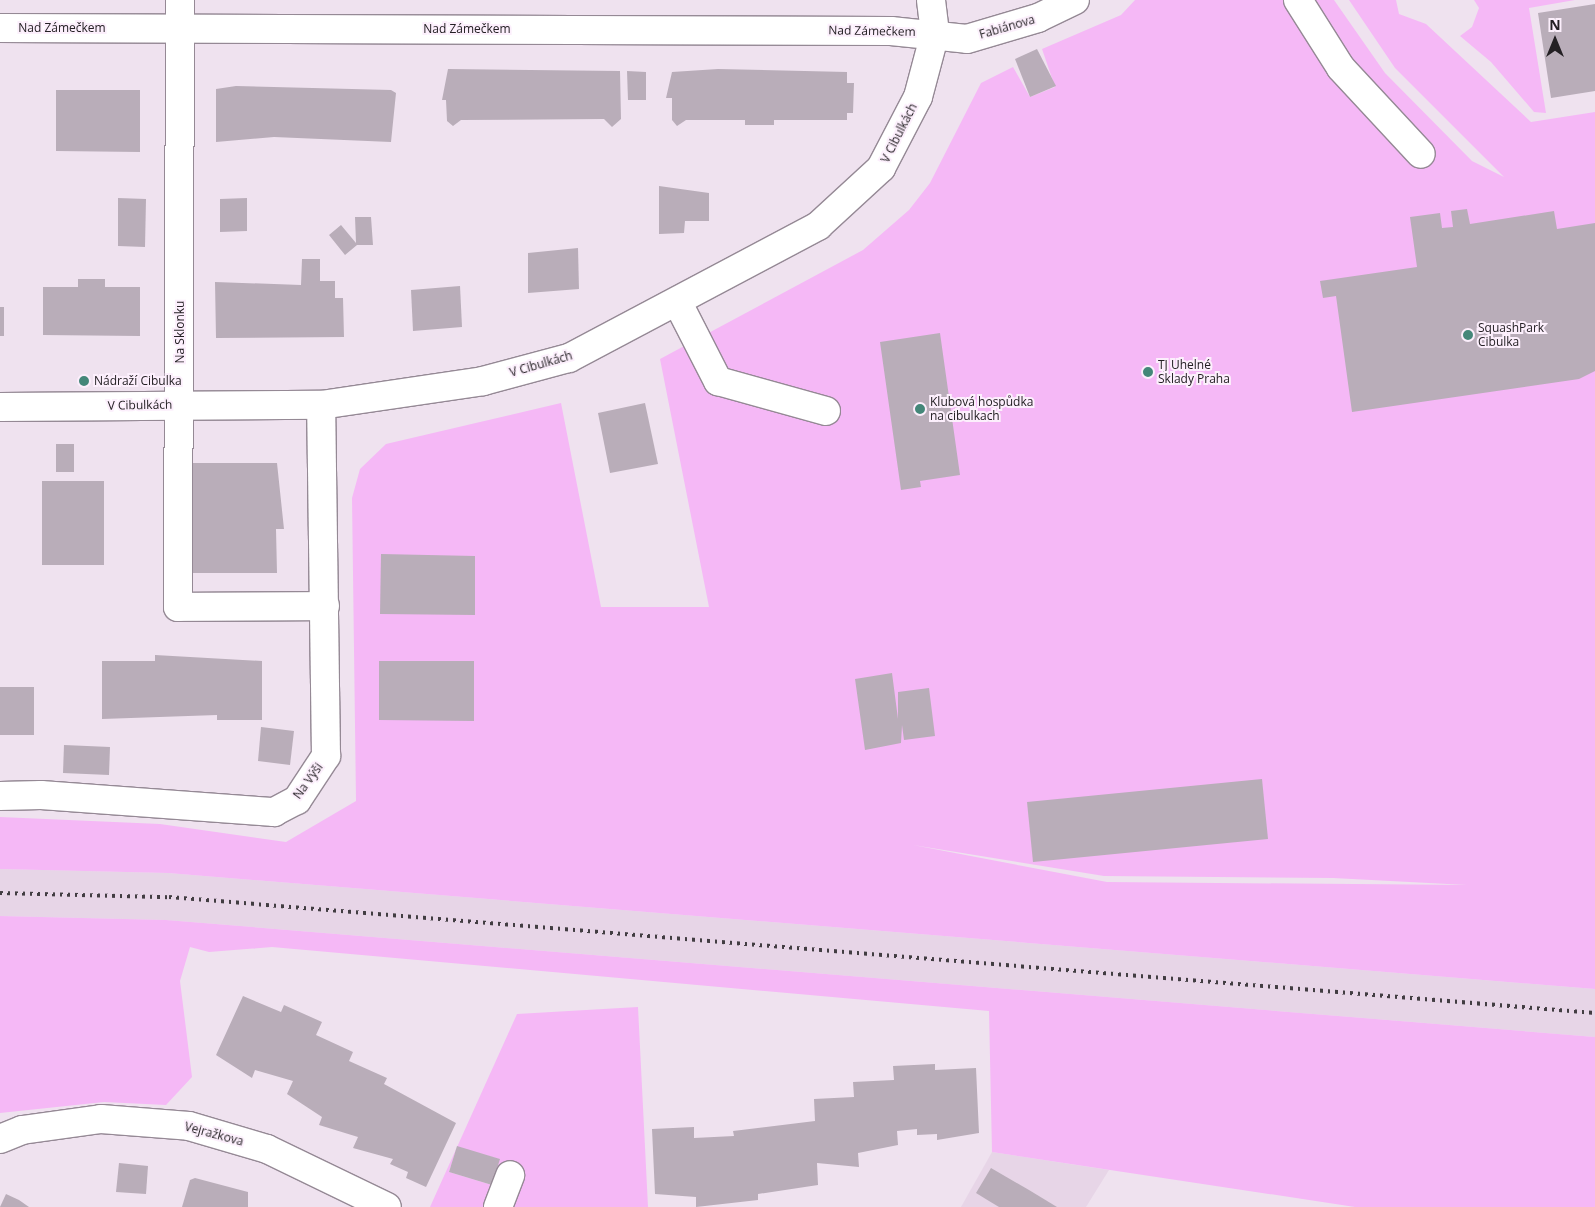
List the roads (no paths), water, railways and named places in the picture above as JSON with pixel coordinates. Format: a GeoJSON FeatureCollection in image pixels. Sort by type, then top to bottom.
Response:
{"type":"FeatureCollection","features":[{"type":"Feature","properties":{"kind":"street","name":"Na Sklonku"},"geometry":{"type":"LineString","coordinates":[[180,0],[178,607],[325,606]]}},
{"type":"Feature","properties":{"kind":"street","name":"V Cibulkách"},"geometry":{"type":"LineString","coordinates":[[0,407],[180,404],[320,405],[483,381],[569,358],[678,303],[818,226],[881,168],[918,97],[935,33],[931,0]]}},
{"type":"Feature","properties":{"kind":"street","name":"Fabiánova"},"geometry":{"type":"LineString","coordinates":[[935,33],[967,39],[1038,18],[1075,0]]}},
{"type":"Feature","properties":{"kind":"street"},"geometry":{"type":"LineString","coordinates":[[1298,0],[1341,68],[1421,154]]}},
{"type":"Feature","properties":{"kind":"street","name":"Nad Zámečkem"},"geometry":{"type":"LineString","coordinates":[[0,28],[935,33]]}},
{"type":"Feature","properties":{"kind":"street"},"geometry":{"type":"LineString","coordinates":[[678,303],[718,381],[826,411]]}},
{"type":"Feature","properties":{"kind":"street","name":"Na Výši"},"geometry":{"type":"LineString","coordinates":[[0,796],[41,795],[274,812],[297,800],[326,756],[325,606],[320,405]]}},
{"type":"Feature","properties":{"kind":"street","name":"Vejražkova"},"geometry":{"type":"LineString","coordinates":[[0,1139],[22,1130],[102,1118],[189,1126],[267,1149],[387,1207]]}},
{"type":"Feature","properties":{"kind":"street"},"geometry":{"type":"LineString","coordinates":[[498,1207],[510,1175]]}},
{"type":"Feature","properties":{"kind":"railway"},"geometry":{"type":"LineString","coordinates":[[0,893],[169,897],[1595,1013]]}},
{"type":"Feature","properties":{"kind":"place","name":"SquashPark Cibulka"},"geometry":{"type":"Point","coordinates":[1468,335]}},
{"type":"Feature","properties":{"kind":"place","name":"TJ Uhelné Sklady Praha"},"geometry":{"type":"Point","coordinates":[1148,372]}},
{"type":"Feature","properties":{"kind":"place","name":"Nádraží Cibulka"},"geometry":{"type":"Point","coordinates":[84,381]}},
{"type":"Feature","properties":{"kind":"place","name":"Klubová hospůdka na cibulkach"},"geometry":{"type":"Point","coordinates":[920,409]}}]}
